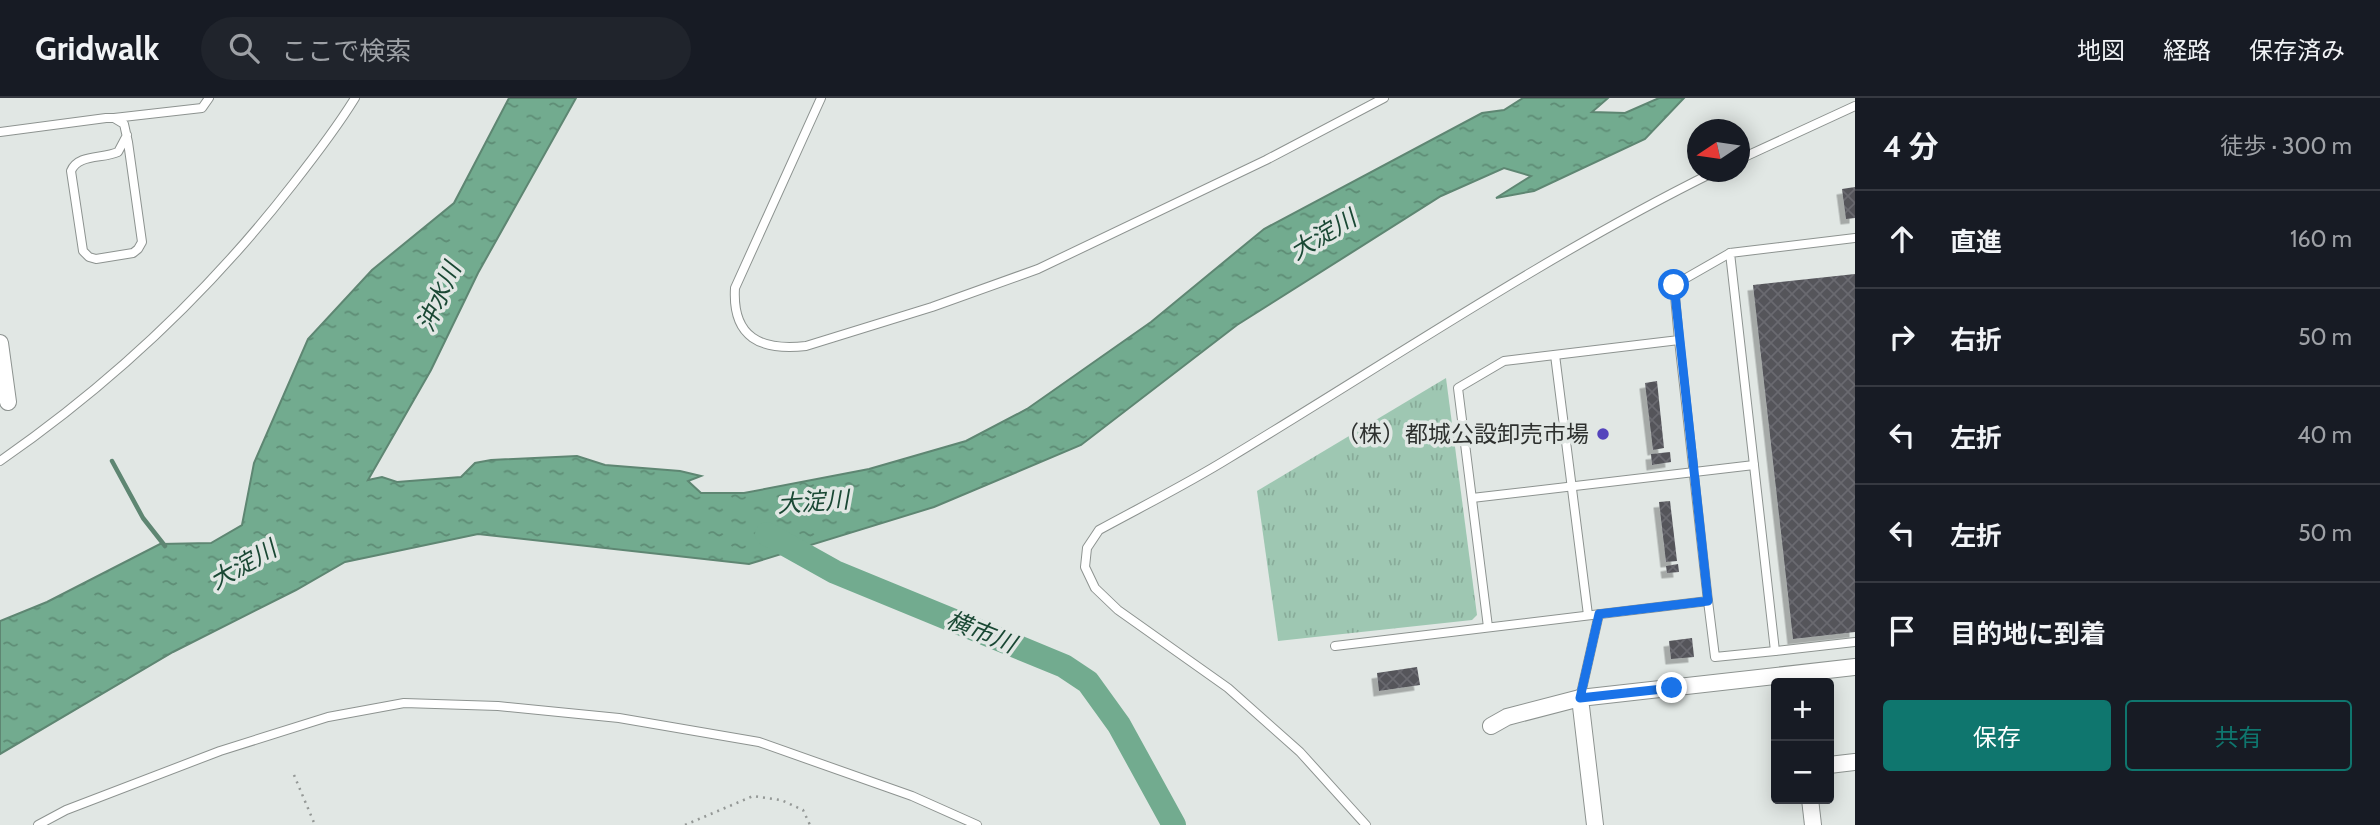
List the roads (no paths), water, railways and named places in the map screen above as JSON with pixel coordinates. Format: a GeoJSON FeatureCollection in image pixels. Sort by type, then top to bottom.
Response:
{"type":"FeatureCollection","features":[{"type":"Feature","properties":{"kind":"street"},"geometry":{"type":"LineString","coordinates":[[0,343],[8,402]]}},
{"type":"Feature","properties":{"kind":"street"},"geometry":{"type":"LineString","coordinates":[[1792,678],[1855,667]]}},
{"type":"Feature","properties":{"kind":"street"},"geometry":{"type":"LineString","coordinates":[[1490,726],[1507,717],[1580,698],[1771,680]]}},
{"type":"Feature","properties":{"kind":"street"},"geometry":{"type":"LineString","coordinates":[[1580,698],[1595,825]]}},
{"type":"Feature","properties":{"kind":"street"},"geometry":{"type":"LineString","coordinates":[[1834,764],[1855,762]]}},
{"type":"Feature","properties":{"kind":"street"},"geometry":{"type":"LineString","coordinates":[[1811,804],[1813,825]]}},
{"type":"Feature","properties":{"kind":"lane"},"geometry":{"type":"LineString","coordinates":[[0,132],[202,108],[209,98]]}},
{"type":"Feature","properties":{"kind":"lane"},"geometry":{"type":"LineString","coordinates":[[0,461],[42,432],[113,373],[190,303],[242,247],[281,199],[338,126],[355,98]]}},
{"type":"Feature","properties":{"kind":"lane"},"geometry":{"type":"LineString","coordinates":[[821,98],[735,288],[737,319],[755,341],[768,346],[806,346],[932,307],[1038,269],[1266,160],[1384,98]]}},
{"type":"Feature","properties":{"kind":"lane"},"geometry":{"type":"LineString","coordinates":[[1750,154],[1855,106]]}},
{"type":"Feature","properties":{"kind":"lane"},"geometry":{"type":"LineString","coordinates":[[114,118],[124,124],[127,135],[142,242],[133,253],[96,259],[83,251],[71,172],[74,164],[80,160],[118,152],[127,135]]}},
{"type":"Feature","properties":{"kind":"lane"},"geometry":{"type":"LineString","coordinates":[[1366,825],[1300,752],[1228,688],[1118,610],[1096,588],[1085,568],[1087,548],[1099,530],[1226,460],[1569,250],[1643,207],[1694,182]]}},
{"type":"Feature","properties":{"kind":"lane"},"geometry":{"type":"LineString","coordinates":[[1855,238],[1730,253],[1674,285],[1715,657],[1855,642]]}},
{"type":"Feature","properties":{"kind":"lane"},"geometry":{"type":"LineString","coordinates":[[1730,253],[1774,651]]}},
{"type":"Feature","properties":{"kind":"lane"},"geometry":{"type":"LineString","coordinates":[[1488,627],[1458,388],[1504,361],[1679,340]]}},
{"type":"Feature","properties":{"kind":"lane"},"geometry":{"type":"LineString","coordinates":[[1555,355],[1588,615]]}},
{"type":"Feature","properties":{"kind":"lane"},"geometry":{"type":"LineString","coordinates":[[1472,498],[1754,465]]}},
{"type":"Feature","properties":{"kind":"lane"},"geometry":{"type":"LineString","coordinates":[[1335,646],[1708,601]]}},
{"type":"Feature","properties":{"kind":"lane"},"geometry":{"type":"LineString","coordinates":[[1580,698],[1599,614]]}},
{"type":"Feature","properties":{"kind":"lane"},"geometry":{"type":"LineString","coordinates":[[38,825],[66,810],[220,751],[328,717],[404,703],[498,706],[619,718],[760,742],[912,796],[977,825]]}},
{"type":"Feature","properties":{"kind":"water"},"geometry":{"type":"Polygon","coordinates":[[[509,98],[576,98],[478,273],[431,370],[368,480],[382,477],[397,482],[461,477],[475,463],[491,460],[577,456],[605,465],[680,471],[701,476],[688,481],[701,493],[744,493],[869,469],[966,441],[1027,409],[1151,322],[1264,229],[1482,113],[1504,110],[1523,98],[1608,98],[1592,112],[1625,113],[1659,98],[1684,98],[1645,139],[1534,191],[1496,198],[1531,176],[1504,168],[1441,196],[1237,325],[1081,445],[934,507],[749,564],[478,534],[345,562],[173,652],[0,754],[0,621],[47,602],[160,544],[211,543],[242,525],[254,463],[308,339],[372,270],[454,203],[509,98]]]}},
{"type":"Feature","properties":{"kind":"waterway"},"geometry":{"type":"LineString","coordinates":[[112,461],[143,518],[165,546]]}},
{"type":"Feature","properties":{"kind":"waterway","name":"横市川"},"geometry":{"type":"LineString","coordinates":[[767,534],[835,572],[1064,666],[1088,682],[1119,725],[1174,825]]}},
{"type":"Feature","properties":{"kind":"place","name":"（株）都城公設卸売市場"},"geometry":{"type":"Point","coordinates":[1603,434]}},
{"type":"Feature","properties":{"kind":"water label","name":"大淀川"},"geometry":{"type":"Point","coordinates":[1323,235]}},
{"type":"Feature","properties":{"kind":"water label","name":"沖水川"},"geometry":{"type":"Point","coordinates":[439,297]}},
{"type":"Feature","properties":{"kind":"water label","name":"大淀川"},"geometry":{"type":"Point","coordinates":[813,502]}},
{"type":"Feature","properties":{"kind":"water label","name":"大淀川"},"geometry":{"type":"Point","coordinates":[243,565]}}]}
